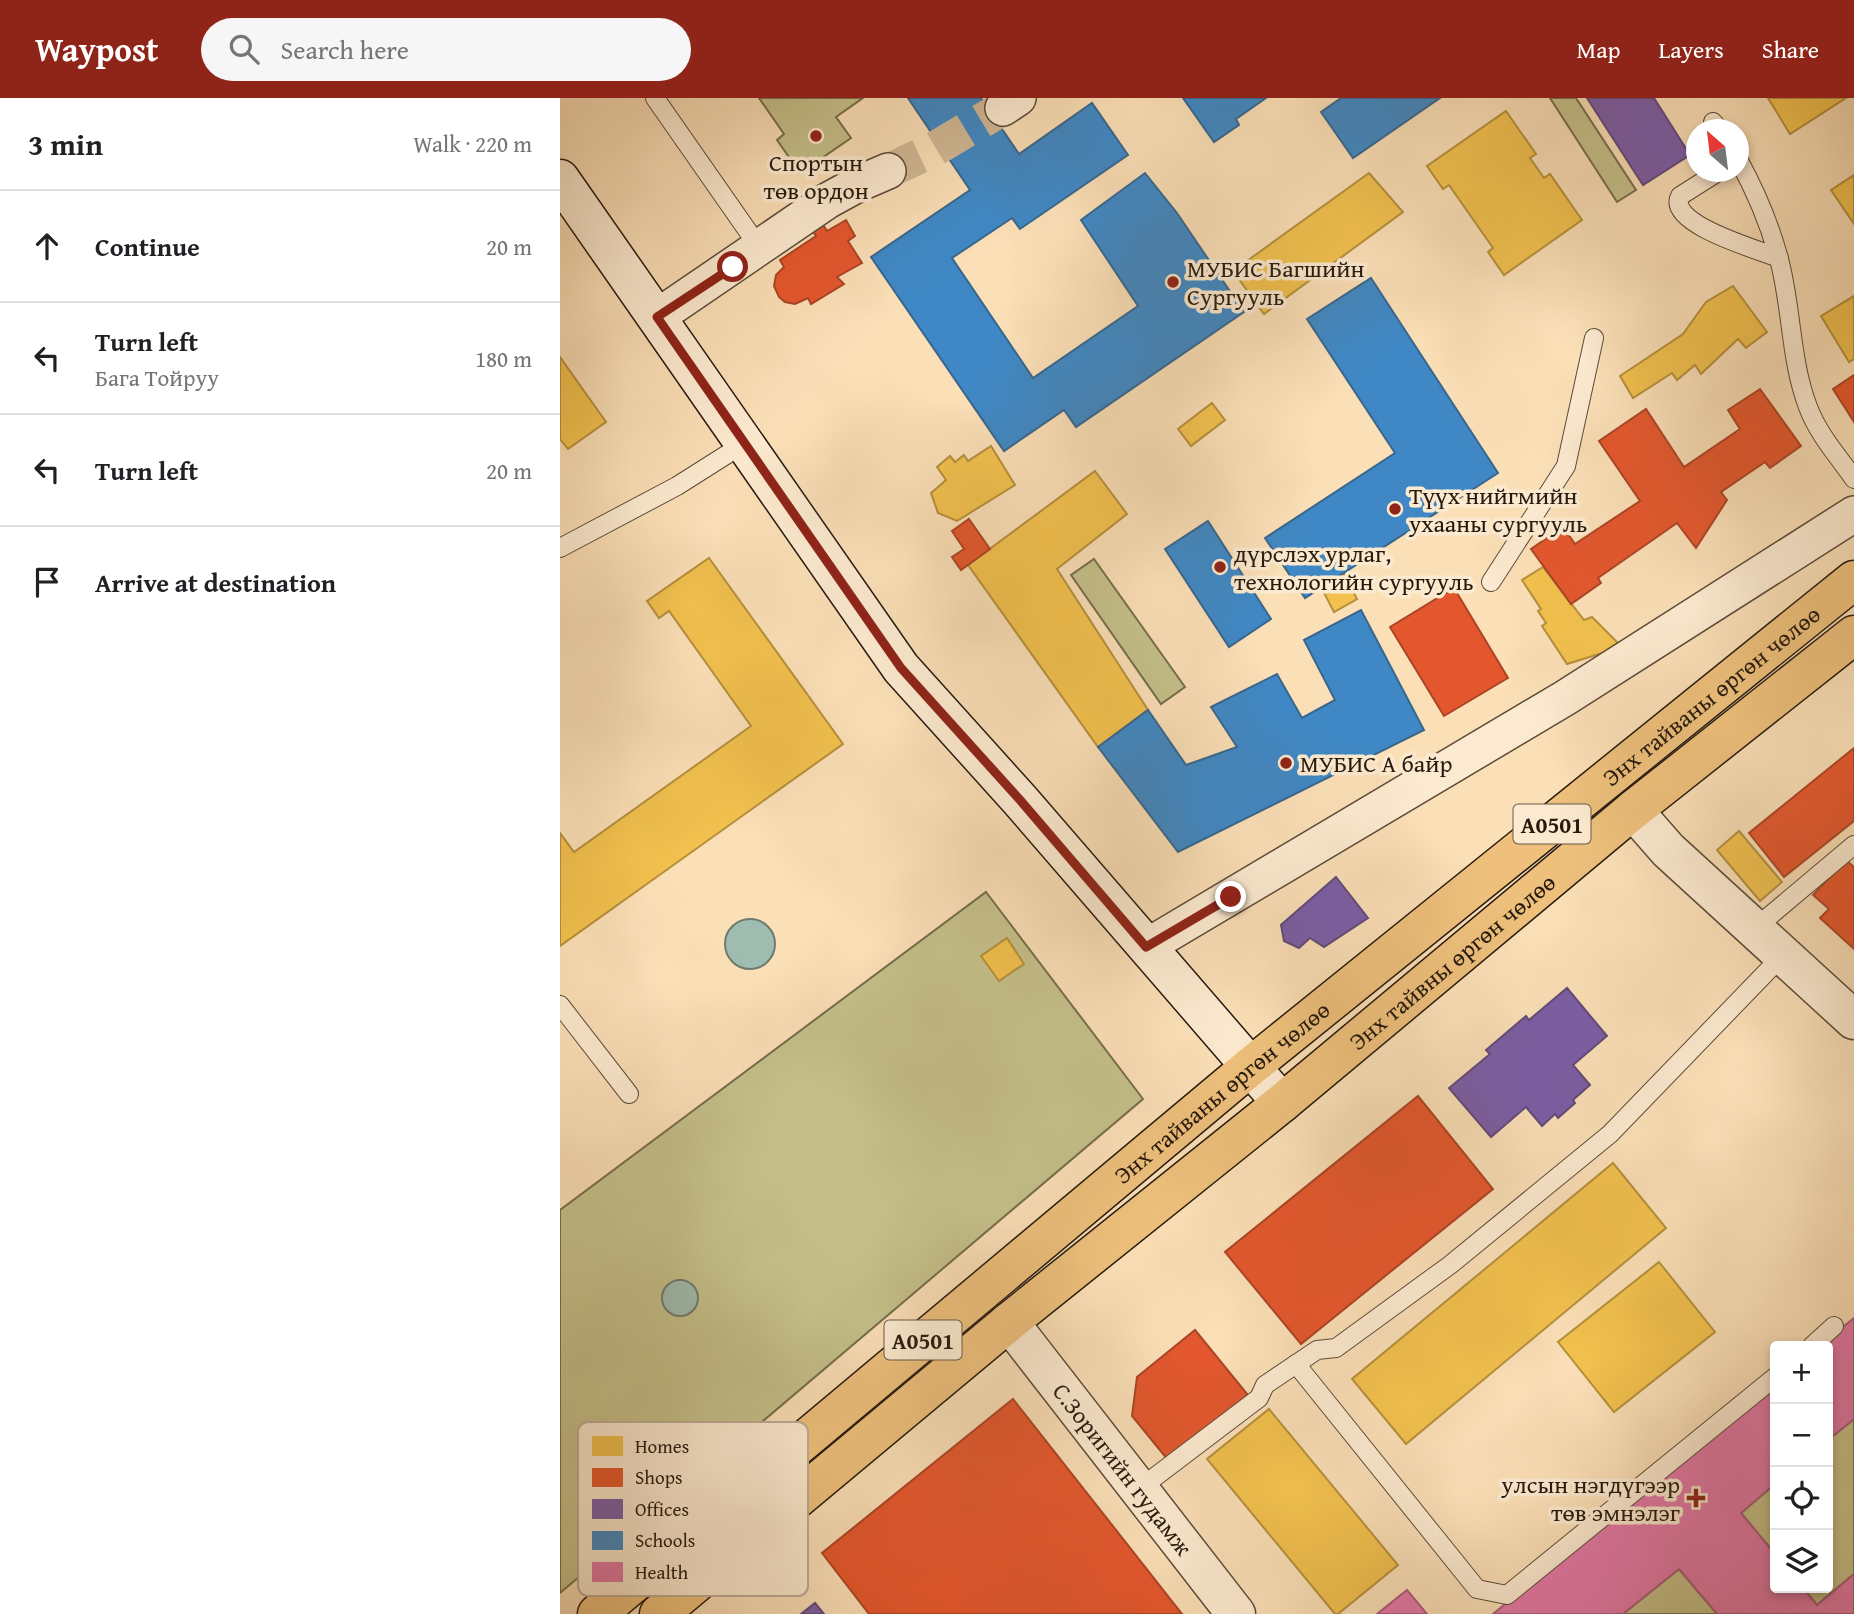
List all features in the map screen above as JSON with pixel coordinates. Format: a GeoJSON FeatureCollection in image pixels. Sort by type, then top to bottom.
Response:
{"type":"FeatureCollection","features":[{"type":"Feature","properties":{"kind":"highway","name":"Энх тайваны өргөн чөлөө"},"geometry":{"type":"LineString","coordinates":[[808,1437],[1250,1067],[1854,580]]}},
{"type":"Feature","properties":{"kind":"highway","name":"Энх тайвны өргөн чөлөө"},"geometry":{"type":"LineString","coordinates":[[1282,1104],[1633,810],[1854,635]]}},
{"type":"Feature","properties":{"kind":"highway","name":"Энх тайваны өргөн чөлөө"},"geometry":{"type":"LineString","coordinates":[[808,1490],[1009,1322],[1282,1104]]}},
{"type":"Feature","properties":{"kind":"highway","name":"Энх тайваны өргөн чөлөө"},"geometry":{"type":"LineString","coordinates":[[597,1614],[618,1596]]}},
{"type":"Feature","properties":{"kind":"highway","name":"Энх тайваны өргөн чөлөө"},"geometry":{"type":"LineString","coordinates":[[659,1614],[681,1596]]}},
{"type":"Feature","properties":{"kind":"main road"},"geometry":{"type":"LineString","coordinates":[[560,179],[901,668],[1020,800],[1282,1104]]}},
{"type":"Feature","properties":{"kind":"main road"},"geometry":{"type":"LineString","coordinates":[[1633,810],[1668,850],[1854,1020]]}},
{"type":"Feature","properties":{"kind":"main road","name":"С.Зоригийн гудамж"},"geometry":{"type":"LineString","coordinates":[[1009,1322],[1236,1614]]}},
{"type":"Feature","properties":{"kind":"street"},"geometry":{"type":"LineString","coordinates":[[657,317],[827,201],[888,171]]}},
{"type":"Feature","properties":{"kind":"street"},"geometry":{"type":"LineString","coordinates":[[1146,947],[1565,698],[1854,514]]}},
{"type":"Feature","properties":{"kind":"lane"},"geometry":{"type":"LineString","coordinates":[[655,98],[759,247]]}},
{"type":"Feature","properties":{"kind":"lane"},"geometry":{"type":"LineString","coordinates":[[1749,178],[1779,258],[1800,383],[1808,407],[1817,428],[1854,479]]}},
{"type":"Feature","properties":{"kind":"lane"},"geometry":{"type":"LineString","coordinates":[[1702,182],[1680,196],[1678,207],[1697,227],[1779,258]]}},
{"type":"Feature","properties":{"kind":"lane"},"geometry":{"type":"LineString","coordinates":[[1492,582],[1566,466],[1594,338]]}},
{"type":"Feature","properties":{"kind":"lane"},"geometry":{"type":"LineString","coordinates":[[560,548],[677,486],[745,443]]}},
{"type":"Feature","properties":{"kind":"lane"},"geometry":{"type":"LineString","coordinates":[[1754,929],[1854,845]]}},
{"type":"Feature","properties":{"kind":"lane"},"geometry":{"type":"LineString","coordinates":[[1139,1489],[1259,1398],[1265,1384],[1317,1350],[1336,1348],[1450,1265],[1610,1133],[1783,955]]}},
{"type":"Feature","properties":{"kind":"lane"},"geometry":{"type":"LineString","coordinates":[[560,1005],[629,1094]]}},
{"type":"Feature","properties":{"kind":"lane"},"geometry":{"type":"LineString","coordinates":[[1817,1341],[1833,1326]]}},
{"type":"Feature","properties":{"kind":"lane"},"geometry":{"type":"LineString","coordinates":[[1296,1364],[1477,1589],[1507,1595],[1770,1381]]}},
{"type":"Feature","properties":{"kind":"shaded area","name":"Спортын төв ордон"},"geometry":{"type":"Polygon","coordinates":[[[759,98],[863,98],[836,117],[851,138],[800,173],[777,140],[784,134],[759,98]]]}},
{"type":"Feature","properties":{"kind":"shaded area"},"geometry":{"type":"Polygon","coordinates":[[[1550,98],[1576,98],[1636,190],[1617,202],[1550,98]]]}},
{"type":"Feature","properties":{"kind":"shaded area"},"geometry":{"type":"Polygon","coordinates":[[[1094,559],[1185,687],[1161,704],[1071,575],[1094,559]]]}},
{"type":"Feature","properties":{"kind":"shaded area"},"geometry":{"type":"Polygon","coordinates":[[[986,892],[1143,1099],[762,1422],[578,1422],[578,1578],[560,1593],[560,1210],[986,892]]]}},
{"type":"Feature","properties":{"kind":"shaded area"},"geometry":{"type":"Polygon","coordinates":[[[750,919],[768,926],[775,944],[768,962],[750,969],[732,962],[725,944],[732,926],[750,919]]]}},
{"type":"Feature","properties":{"kind":"shaded area"},"geometry":{"type":"Polygon","coordinates":[[[680,1280],[693,1285],[698,1298],[693,1311],[680,1316],[667,1311],[662,1298],[667,1285],[680,1280]]]}},
{"type":"Feature","properties":{"kind":"shaded area"},"geometry":{"type":"Polygon","coordinates":[[[1854,1419],[1854,1574],[1833,1592],[1833,1467],[1833,1436],[1854,1419]]]}},
{"type":"Feature","properties":{"kind":"shaded area"},"geometry":{"type":"Polygon","coordinates":[[[1770,1488],[1770,1548],[1741,1513],[1770,1488]]]}},
{"type":"Feature","properties":{"kind":"shaded area"},"geometry":{"type":"Polygon","coordinates":[[[1679,1569],[1717,1614],[1623,1614],[1679,1569]]]}},
{"type":"Feature","properties":{"kind":"shaded area"},"geometry":{"type":"Polygon","coordinates":[[[1807,1593],[1831,1593],[1817,1605],[1807,1593]]]}},
{"type":"Feature","properties":{"kind":"building: Homes"},"geometry":{"type":"Polygon","coordinates":[[[1768,98],[1846,98],[1790,134],[1768,98]]]}},
{"type":"Feature","properties":{"kind":"building: Homes"},"geometry":{"type":"Polygon","coordinates":[[[1506,111],[1536,154],[1530,158],[1544,178],[1550,174],[1582,220],[1504,275],[1488,252],[1493,248],[1449,185],[1443,189],[1427,166],[1506,111]]]}},
{"type":"Feature","properties":{"kind":"building: Homes"},"geometry":{"type":"Polygon","coordinates":[[[1369,173],[1403,212],[1264,314],[1233,271],[1369,173]]]}},
{"type":"Feature","properties":{"kind":"building: Homes"},"geometry":{"type":"Polygon","coordinates":[[[1854,175],[1854,224],[1831,190],[1854,175]]]}},
{"type":"Feature","properties":{"kind":"building: Homes"},"geometry":{"type":"Polygon","coordinates":[[[1733,286],[1767,332],[1746,348],[1738,339],[1701,374],[1695,365],[1677,380],[1672,373],[1633,398],[1620,376],[1683,334],[1706,302],[1733,286]]]}},
{"type":"Feature","properties":{"kind":"building: Homes"},"geometry":{"type":"Polygon","coordinates":[[[1854,296],[1854,359],[1849,362],[1821,316],[1854,296]]]}},
{"type":"Feature","properties":{"kind":"building: Homes"},"geometry":{"type":"Polygon","coordinates":[[[560,357],[606,422],[568,449],[560,439],[560,357]]]}},
{"type":"Feature","properties":{"kind":"building: Homes"},"geometry":{"type":"Polygon","coordinates":[[[1212,403],[1225,420],[1191,446],[1178,429],[1212,403]]]}},
{"type":"Feature","properties":{"kind":"building: Homes"},"geometry":{"type":"Polygon","coordinates":[[[991,446],[1015,485],[957,521],[938,513],[931,493],[946,480],[937,467],[950,456],[955,462],[964,455],[968,461],[991,446]]]}},
{"type":"Feature","properties":{"kind":"building: Homes"},"geometry":{"type":"Polygon","coordinates":[[[1095,471],[1127,514],[1057,569],[1148,710],[1098,747],[968,565],[1095,471]]]}},
{"type":"Feature","properties":{"kind":"building: Homes"},"geometry":{"type":"Polygon","coordinates":[[[709,558],[843,744],[560,946],[560,833],[574,852],[751,726],[669,611],[659,618],[647,601],[709,558]]]}},
{"type":"Feature","properties":{"kind":"building: Homes"},"geometry":{"type":"Polygon","coordinates":[[[1543,567],[1584,620],[1592,617],[1622,647],[1567,664],[1542,626],[1546,623],[1538,611],[1541,609],[1522,580],[1543,567]]]}},
{"type":"Feature","properties":{"kind":"building: Homes"},"geometry":{"type":"Polygon","coordinates":[[[1344,574],[1357,599],[1334,612],[1321,587],[1344,574]]]}},
{"type":"Feature","properties":{"kind":"building: Homes"},"geometry":{"type":"Polygon","coordinates":[[[1739,831],[1782,882],[1760,901],[1717,850],[1739,831]]]}},
{"type":"Feature","properties":{"kind":"building: Homes"},"geometry":{"type":"Polygon","coordinates":[[[1007,938],[1024,964],[999,981],[981,956],[1007,938]]]}},
{"type":"Feature","properties":{"kind":"building: Homes"},"geometry":{"type":"Polygon","coordinates":[[[1613,1163],[1666,1228],[1406,1444],[1352,1379],[1613,1163]]]}},
{"type":"Feature","properties":{"kind":"building: Homes"},"geometry":{"type":"Polygon","coordinates":[[[1659,1262],[1715,1332],[1614,1412],[1558,1342],[1659,1262]]]}},
{"type":"Feature","properties":{"kind":"building: Homes"},"geometry":{"type":"Polygon","coordinates":[[[1269,1409],[1398,1565],[1338,1614],[1335,1614],[1207,1459],[1269,1409]]]}},
{"type":"Feature","properties":{"kind":"building: Shops"},"geometry":{"type":"Polygon","coordinates":[[[820,220],[827,231],[846,220],[855,236],[848,241],[862,263],[837,277],[844,284],[811,304],[808,298],[795,304],[785,302],[779,297],[774,286],[776,275],[784,267],[780,260],[816,236],[810,227],[820,220]]]}},
{"type":"Feature","properties":{"kind":"building: Shops"},"geometry":{"type":"Polygon","coordinates":[[[1854,375],[1854,422],[1833,389],[1854,375]]]}},
{"type":"Feature","properties":{"kind":"building: Shops"},"geometry":{"type":"Polygon","coordinates":[[[1760,389],[1801,446],[1770,468],[1765,462],[1721,492],[1727,500],[1696,548],[1677,523],[1598,578],[1601,583],[1571,604],[1531,549],[1563,527],[1575,544],[1640,501],[1599,441],[1646,409],[1684,467],[1740,429],[1728,410],[1760,389]]]}},
{"type":"Feature","properties":{"kind":"building: Shops"},"geometry":{"type":"Polygon","coordinates":[[[969,519],[990,549],[961,570],[952,557],[964,549],[952,531],[969,519]]]}},
{"type":"Feature","properties":{"kind":"building: Shops"},"geometry":{"type":"Polygon","coordinates":[[[1454,588],[1508,678],[1444,716],[1390,627],[1454,588]]]}},
{"type":"Feature","properties":{"kind":"building: Shops"},"geometry":{"type":"Polygon","coordinates":[[[1854,748],[1854,821],[1784,877],[1749,833],[1854,748]]]}},
{"type":"Feature","properties":{"kind":"building: Shops"},"geometry":{"type":"Polygon","coordinates":[[[1846,860],[1854,867],[1854,949],[1820,918],[1829,909],[1813,895],[1846,860]]]}},
{"type":"Feature","properties":{"kind":"building: Shops"},"geometry":{"type":"Polygon","coordinates":[[[1418,1096],[1493,1189],[1301,1344],[1225,1252],[1418,1096]]]}},
{"type":"Feature","properties":{"kind":"building: Shops"},"geometry":{"type":"Polygon","coordinates":[[[1195,1330],[1248,1395],[1168,1460],[1132,1416],[1137,1377],[1195,1330]]]}},
{"type":"Feature","properties":{"kind":"building: Shops"},"geometry":{"type":"Polygon","coordinates":[[[1013,1399],[1182,1614],[869,1614],[822,1553],[1013,1399]]]}},
{"type":"Feature","properties":{"kind":"building: Offices"},"geometry":{"type":"Polygon","coordinates":[[[1587,98],[1654,98],[1686,149],[1686,158],[1643,185],[1587,98]]]}},
{"type":"Feature","properties":{"kind":"building: Offices"},"geometry":{"type":"Polygon","coordinates":[[[1336,877],[1368,918],[1324,947],[1310,938],[1299,948],[1284,941],[1281,925],[1336,877]]]}},
{"type":"Feature","properties":{"kind":"building: Offices"},"geometry":{"type":"Polygon","coordinates":[[[1567,988],[1607,1036],[1573,1065],[1590,1085],[1558,1118],[1555,1114],[1542,1126],[1526,1107],[1491,1137],[1449,1088],[1490,1054],[1486,1050],[1526,1016],[1529,1020],[1567,988]]]}},
{"type":"Feature","properties":{"kind":"building: Offices"},"geometry":{"type":"Polygon","coordinates":[[[815,1603],[824,1614],[801,1614],[815,1603]]]}},
{"type":"Feature","properties":{"kind":"building: Schools","name":"МУБИС Багшийн Сургууль"},"geometry":{"type":"Polygon","coordinates":[[[908,98],[981,98],[1019,154],[1092,103],[1128,155],[1020,229],[1012,218],[952,258],[1033,378],[1138,306],[1081,220],[1145,173],[1177,213],[1244,312],[1076,427],[1064,410],[1004,451],[871,257],[970,190],[908,98]]]}},
{"type":"Feature","properties":{"kind":"building: Schools"},"geometry":{"type":"Polygon","coordinates":[[[1183,98],[1266,98],[1236,119],[1239,125],[1214,142],[1183,98]]]}},
{"type":"Feature","properties":{"kind":"building: Schools"},"geometry":{"type":"Polygon","coordinates":[[[1341,98],[1440,98],[1353,158],[1321,112],[1341,98]]]}},
{"type":"Feature","properties":{"kind":"building: Schools","name":"Түүх нийгмийн ухааны сургууль"},"geometry":{"type":"Polygon","coordinates":[[[1371,278],[1498,473],[1305,598],[1265,538],[1395,453],[1307,319],[1371,278]]]}},
{"type":"Feature","properties":{"kind":"building: Schools","name":"дүрслэх урлаг, технологийн сургууль"},"geometry":{"type":"Polygon","coordinates":[[[1208,521],[1271,619],[1229,647],[1165,549],[1208,521]]]}},
{"type":"Feature","properties":{"kind":"building: Schools"},"geometry":{"type":"Polygon","coordinates":[[[1361,610],[1424,730],[1178,852],[1098,747],[1148,710],[1186,765],[1237,747],[1211,707],[1277,674],[1302,718],[1335,700],[1304,640],[1361,610]]]}},
{"type":"Feature","properties":{"kind":"building: Health"},"geometry":{"type":"Polygon","coordinates":[[[1854,1318],[1854,1419],[1833,1436],[1833,1341],[1825,1341],[1854,1318]]]}},
{"type":"Feature","properties":{"kind":"building: Health","name":"улсын нэгдүгээр төв эмнэлэг"},"geometry":{"type":"Polygon","coordinates":[[[1770,1386],[1770,1488],[1741,1513],[1770,1548],[1770,1593],[1807,1593],[1817,1605],[1854,1574],[1854,1614],[1717,1614],[1679,1569],[1623,1614],[1493,1614],[1770,1386]]]}},
{"type":"Feature","properties":{"kind":"building: Health"},"geometry":{"type":"Polygon","coordinates":[[[1407,1590],[1427,1614],[1377,1614],[1407,1590]]]}},
{"type":"Feature","properties":{"kind":"tunnel"},"geometry":{"type":"LineString","coordinates":[[888,171],[933,150],[1003,108]]}},
{"type":"Feature","properties":{"kind":"place","name":"Спортын төв ордон"},"geometry":{"type":"Point","coordinates":[816,136]}},
{"type":"Feature","properties":{"kind":"place","name":"МУБИС Багшийн Сургууль"},"geometry":{"type":"Point","coordinates":[1173,282]}},
{"type":"Feature","properties":{"kind":"place","name":"Түүх нийгмийн ухааны сургууль"},"geometry":{"type":"Point","coordinates":[1395,509]}},
{"type":"Feature","properties":{"kind":"place","name":"дүрслэх урлаг, технологийн сургууль"},"geometry":{"type":"Point","coordinates":[1220,567]}},
{"type":"Feature","properties":{"kind":"place","name":"МУБИС А байр"},"geometry":{"type":"Point","coordinates":[1286,763]}},
{"type":"Feature","properties":{"kind":"place","name":"улсын нэгдүгээр төв эмнэлэг"},"geometry":{"type":"Point","coordinates":[1696,1498]}},
{"type":"Feature","properties":{"kind":"route"},"geometry":{"type":"LineString","coordinates":[[733,267],[657,317],[901,668],[1020,800],[1146,947],[1231,897]]}}]}
